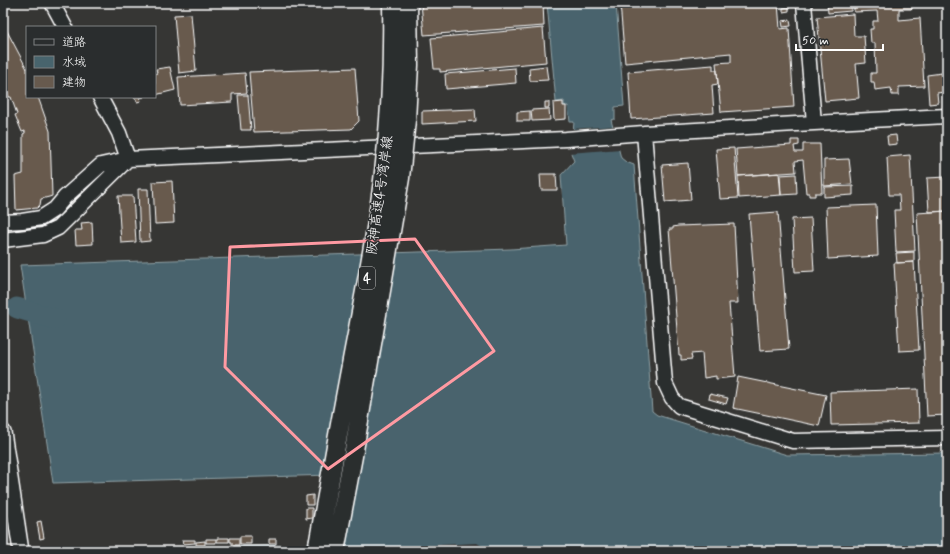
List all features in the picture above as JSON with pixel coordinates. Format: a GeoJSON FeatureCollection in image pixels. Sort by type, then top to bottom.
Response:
{"type":"FeatureCollection","features":[{"type":"Feature","properties":{"kind":"highway","name":"阪神高速4号湾岸線"},"geometry":{"type":"LineString","coordinates":[[317,551],[371,256],[384,172],[390,117],[392,3]]}},
{"type":"Feature","properties":{"kind":"highway","name":"阪神高速4号湾岸線"},"geometry":{"type":"LineString","coordinates":[[335,551],[353,456],[400,178],[406,120],[409,64],[408,3]]}},
{"type":"Feature","properties":{"kind":"main road"},"geometry":{"type":"LineString","coordinates":[[3,432],[21,550]]}},
{"type":"Feature","properties":{"kind":"street"},"geometry":{"type":"LineString","coordinates":[[52,3],[64,26]]}},
{"type":"Feature","properties":{"kind":"street"},"geometry":{"type":"LineString","coordinates":[[804,3],[814,122]]}},
{"type":"Feature","properties":{"kind":"street"},"geometry":{"type":"LineString","coordinates":[[101,98],[119,133],[128,159]]}},
{"type":"Feature","properties":{"kind":"street"},"geometry":{"type":"LineString","coordinates":[[3,222],[41,218],[55,209],[65,197],[101,165],[128,159],[566,139],[814,122],[947,116]]}},
{"type":"Feature","properties":{"kind":"street"},"geometry":{"type":"LineString","coordinates":[[644,133],[666,383],[672,398],[679,406],[793,441],[947,438]]}},
{"type":"Feature","properties":{"kind":"street"},"geometry":{"type":"LineString","coordinates":[[3,240],[43,235],[58,228],[128,159]]}},
{"type":"Feature","properties":{"kind":"highlighted area"},"geometry":{"type":"Polygon","coordinates":[[[415,239],[494,351],[328,469],[225,367],[230,247],[415,239]]]}},
{"type":"Feature","properties":{"kind":"water"},"geometry":{"type":"Polygon","coordinates":[[[547,3],[616,3],[624,106],[615,107],[615,119],[611,120],[621,158],[634,165],[652,411],[657,415],[787,455],[947,453],[947,551],[60,551],[307,545],[332,475],[53,483],[20,265],[511,249],[566,245],[561,175],[574,161],[571,153],[574,122],[570,122],[568,106],[564,106],[564,101],[556,102],[547,3]]]}},
{"type":"Feature","properties":{"kind":"pier"},"geometry":{"type":"Polygon","coordinates":[[[614,126],[621,149],[569,153],[571,129],[614,126]]]}},
{"type":"Feature","properties":{"kind":"pier"},"geometry":{"type":"Polygon","coordinates":[[[477,543],[491,551],[484,551],[478,548],[377,550],[378,548],[477,543]]]}},
{"type":"Feature","properties":{"kind":"building"},"geometry":{"type":"Polygon","coordinates":[[[421,3],[543,3],[544,26],[424,35],[421,3]]]}},
{"type":"Feature","properties":{"kind":"building"},"geometry":{"type":"Polygon","coordinates":[[[620,3],[778,3],[780,29],[789,28],[794,107],[721,112],[716,63],[731,62],[731,53],[625,63],[620,3]]]}},
{"type":"Feature","properties":{"kind":"building"},"geometry":{"type":"Polygon","coordinates":[[[827,3],[851,3],[851,11],[828,13],[827,3]]]}},
{"type":"Feature","properties":{"kind":"building"},"geometry":{"type":"Polygon","coordinates":[[[854,3],[912,3],[912,9],[899,9],[899,20],[920,18],[924,86],[899,87],[899,95],[892,95],[891,88],[875,90],[874,82],[871,82],[871,73],[876,73],[875,43],[871,43],[870,29],[873,29],[873,21],[878,21],[877,11],[854,12],[854,3]]]}},
{"type":"Feature","properties":{"kind":"building"},"geometry":{"type":"Polygon","coordinates":[[[789,7],[789,11],[783,12],[783,8],[789,7]]]}},
{"type":"Feature","properties":{"kind":"building"},"geometry":{"type":"Polygon","coordinates":[[[191,14],[196,71],[179,73],[174,15],[191,14]]]}},
{"type":"Feature","properties":{"kind":"building"},"geometry":{"type":"Polygon","coordinates":[[[853,14],[854,36],[864,36],[866,63],[856,64],[859,98],[825,101],[817,17],[853,14]]]}},
{"type":"Feature","properties":{"kind":"building"},"geometry":{"type":"Polygon","coordinates":[[[790,20],[791,26],[783,27],[782,21],[790,20]]]}},
{"type":"Feature","properties":{"kind":"building"},"geometry":{"type":"Polygon","coordinates":[[[543,28],[546,62],[440,72],[440,69],[434,69],[431,38],[543,28]]]}},
{"type":"Feature","properties":{"kind":"building"},"geometry":{"type":"Polygon","coordinates":[[[7,31],[26,67],[26,98],[38,98],[50,131],[52,196],[41,199],[40,205],[37,208],[16,210],[15,176],[23,174],[23,134],[25,131],[22,132],[15,115],[17,114],[11,97],[9,97],[5,88],[7,87],[5,83],[3,84],[3,34],[7,31]]]}},
{"type":"Feature","properties":{"kind":"building"},"geometry":{"type":"Polygon","coordinates":[[[713,65],[713,70],[717,70],[718,84],[712,85],[714,113],[631,119],[628,72],[713,65]]]}},
{"type":"Feature","properties":{"kind":"building"},"geometry":{"type":"Polygon","coordinates":[[[546,66],[548,80],[530,81],[529,68],[546,66]]]}},
{"type":"Feature","properties":{"kind":"building"},"geometry":{"type":"Polygon","coordinates":[[[170,67],[175,90],[156,95],[156,69],[170,67]]]}},
{"type":"Feature","properties":{"kind":"building"},"geometry":{"type":"Polygon","coordinates":[[[355,68],[359,121],[351,129],[254,132],[249,72],[355,68]]]}},
{"type":"Feature","properties":{"kind":"building"},"geometry":{"type":"Polygon","coordinates":[[[515,68],[516,83],[446,89],[445,74],[515,68]]]}},
{"type":"Feature","properties":{"kind":"building"},"geometry":{"type":"Polygon","coordinates":[[[245,73],[247,93],[232,94],[232,102],[180,105],[178,77],[245,73]]]}},
{"type":"Feature","properties":{"kind":"building"},"geometry":{"type":"Polygon","coordinates":[[[942,73],[944,92],[937,93],[938,103],[929,104],[927,75],[942,73]]]}},
{"type":"Feature","properties":{"kind":"building"},"geometry":{"type":"Polygon","coordinates":[[[238,95],[248,95],[251,130],[241,130],[238,95]]]}},
{"type":"Feature","properties":{"kind":"building"},"geometry":{"type":"Polygon","coordinates":[[[140,98],[141,101],[137,102],[135,99],[140,98]]]}},
{"type":"Feature","properties":{"kind":"building"},"geometry":{"type":"Polygon","coordinates":[[[545,102],[549,102],[549,108],[545,108],[545,102]]]}},
{"type":"Feature","properties":{"kind":"building"},"geometry":{"type":"Polygon","coordinates":[[[563,102],[563,106],[566,106],[566,119],[554,120],[553,103],[563,102]]]}},
{"type":"Feature","properties":{"kind":"building"},"geometry":{"type":"Polygon","coordinates":[[[475,109],[476,121],[422,124],[422,111],[475,109]]]}},
{"type":"Feature","properties":{"kind":"building"},"geometry":{"type":"Polygon","coordinates":[[[549,109],[550,120],[532,121],[531,110],[549,109]]]}},
{"type":"Feature","properties":{"kind":"building"},"geometry":{"type":"Polygon","coordinates":[[[530,111],[530,121],[517,121],[517,112],[530,111]]]}},
{"type":"Feature","properties":{"kind":"building"},"geometry":{"type":"Polygon","coordinates":[[[896,135],[897,144],[888,145],[887,136],[896,135]]]}},
{"type":"Feature","properties":{"kind":"building"},"geometry":{"type":"Polygon","coordinates":[[[791,140],[799,140],[799,145],[794,146],[795,152],[803,152],[803,144],[820,144],[822,193],[815,193],[815,196],[809,196],[809,193],[806,193],[803,160],[795,161],[796,172],[738,176],[736,149],[791,145],[791,140]]]}},
{"type":"Feature","properties":{"kind":"building"},"geometry":{"type":"Polygon","coordinates":[[[734,148],[738,198],[720,199],[716,149],[734,148]]]}},
{"type":"Feature","properties":{"kind":"building"},"geometry":{"type":"Polygon","coordinates":[[[910,155],[915,251],[896,252],[894,210],[900,210],[899,195],[889,195],[887,157],[910,155]]]}},
{"type":"Feature","properties":{"kind":"building"},"geometry":{"type":"Polygon","coordinates":[[[849,159],[852,184],[824,186],[824,160],[849,159]]]}},
{"type":"Feature","properties":{"kind":"building"},"geometry":{"type":"Polygon","coordinates":[[[688,163],[691,200],[665,202],[662,165],[688,163]]]}},
{"type":"Feature","properties":{"kind":"building"},"geometry":{"type":"Polygon","coordinates":[[[779,173],[781,195],[739,198],[738,176],[779,173]]]}},
{"type":"Feature","properties":{"kind":"building"},"geometry":{"type":"Polygon","coordinates":[[[540,174],[556,174],[557,190],[541,190],[540,174]]]}},
{"type":"Feature","properties":{"kind":"building"},"geometry":{"type":"Polygon","coordinates":[[[796,174],[797,194],[781,195],[780,175],[796,174]]]}},
{"type":"Feature","properties":{"kind":"building"},"geometry":{"type":"Polygon","coordinates":[[[947,177],[947,211],[929,212],[927,178],[947,177]]]}},
{"type":"Feature","properties":{"kind":"building"},"geometry":{"type":"Polygon","coordinates":[[[172,181],[174,223],[155,224],[153,182],[172,181]]]}},
{"type":"Feature","properties":{"kind":"building"},"geometry":{"type":"Polygon","coordinates":[[[853,186],[853,195],[824,197],[824,187],[853,186]]]}},
{"type":"Feature","properties":{"kind":"building"},"geometry":{"type":"Polygon","coordinates":[[[138,189],[148,189],[150,241],[140,242],[138,189]]]}},
{"type":"Feature","properties":{"kind":"building"},"geometry":{"type":"Polygon","coordinates":[[[118,196],[133,196],[136,242],[121,243],[118,196]]]}},
{"type":"Feature","properties":{"kind":"building"},"geometry":{"type":"Polygon","coordinates":[[[876,205],[878,256],[828,259],[826,207],[876,205]]]}},
{"type":"Feature","properties":{"kind":"building"},"geometry":{"type":"Polygon","coordinates":[[[947,211],[947,415],[927,416],[917,213],[947,211]]]}},
{"type":"Feature","properties":{"kind":"building"},"geometry":{"type":"Polygon","coordinates":[[[778,212],[789,349],[760,351],[749,214],[778,212]]]}},
{"type":"Feature","properties":{"kind":"building"},"geometry":{"type":"Polygon","coordinates":[[[811,218],[814,271],[795,272],[792,219],[811,218]]]}},
{"type":"Feature","properties":{"kind":"building"},"geometry":{"type":"Polygon","coordinates":[[[92,222],[93,244],[76,245],[75,230],[82,230],[81,223],[92,222]]]}},
{"type":"Feature","properties":{"kind":"building"},"geometry":{"type":"Polygon","coordinates":[[[734,224],[738,303],[729,303],[735,377],[716,379],[716,376],[704,378],[702,353],[691,354],[692,359],[681,360],[681,355],[679,355],[669,229],[673,229],[673,227],[678,226],[734,224]]]}},
{"type":"Feature","properties":{"kind":"building"},"geometry":{"type":"Polygon","coordinates":[[[914,252],[914,262],[897,263],[896,253],[914,252]]]}},
{"type":"Feature","properties":{"kind":"building"},"geometry":{"type":"Polygon","coordinates":[[[914,262],[919,350],[899,351],[894,263],[914,262]]]}},
{"type":"Feature","properties":{"kind":"building"},"geometry":{"type":"Polygon","coordinates":[[[738,377],[826,395],[819,426],[733,408],[738,377]]]}},
{"type":"Feature","properties":{"kind":"building"},"geometry":{"type":"Polygon","coordinates":[[[918,389],[919,423],[831,425],[830,392],[918,389]]]}},
{"type":"Feature","properties":{"kind":"building"},"geometry":{"type":"Polygon","coordinates":[[[710,394],[728,398],[726,404],[709,399],[710,394]]]}},
{"type":"Feature","properties":{"kind":"building"},"geometry":{"type":"Polygon","coordinates":[[[313,495],[313,505],[306,505],[306,496],[313,495]]]}},
{"type":"Feature","properties":{"kind":"building"},"geometry":{"type":"Polygon","coordinates":[[[306,508],[312,508],[312,518],[306,519],[306,508]]]}},
{"type":"Feature","properties":{"kind":"building"},"geometry":{"type":"Polygon","coordinates":[[[41,521],[44,538],[40,539],[37,522],[41,521]]]}},
{"type":"Feature","properties":{"kind":"building"},"geometry":{"type":"Polygon","coordinates":[[[240,536],[251,536],[251,544],[240,544],[240,536]]]}},
{"type":"Feature","properties":{"kind":"building"},"geometry":{"type":"Polygon","coordinates":[[[217,538],[229,538],[229,542],[217,542],[217,538]]]}},
{"type":"Feature","properties":{"kind":"building"},"geometry":{"type":"Polygon","coordinates":[[[230,538],[239,538],[239,545],[232,545],[230,538]]]}},
{"type":"Feature","properties":{"kind":"building"},"geometry":{"type":"Polygon","coordinates":[[[206,539],[216,539],[216,543],[206,543],[206,539]]]}},
{"type":"Feature","properties":{"kind":"building"},"geometry":{"type":"Polygon","coordinates":[[[269,539],[276,539],[276,544],[269,544],[269,539]]]}},
{"type":"Feature","properties":{"kind":"building"},"geometry":{"type":"Polygon","coordinates":[[[182,540],[195,540],[195,543],[183,544],[182,540]]]}},
{"type":"Feature","properties":{"kind":"building"},"geometry":{"type":"Polygon","coordinates":[[[205,541],[205,545],[196,545],[196,542],[205,541]]]}},
{"type":"Feature","properties":{"kind":"waterway"},"geometry":{"type":"LineString","coordinates":[[17,308],[55,319]]}}]}
